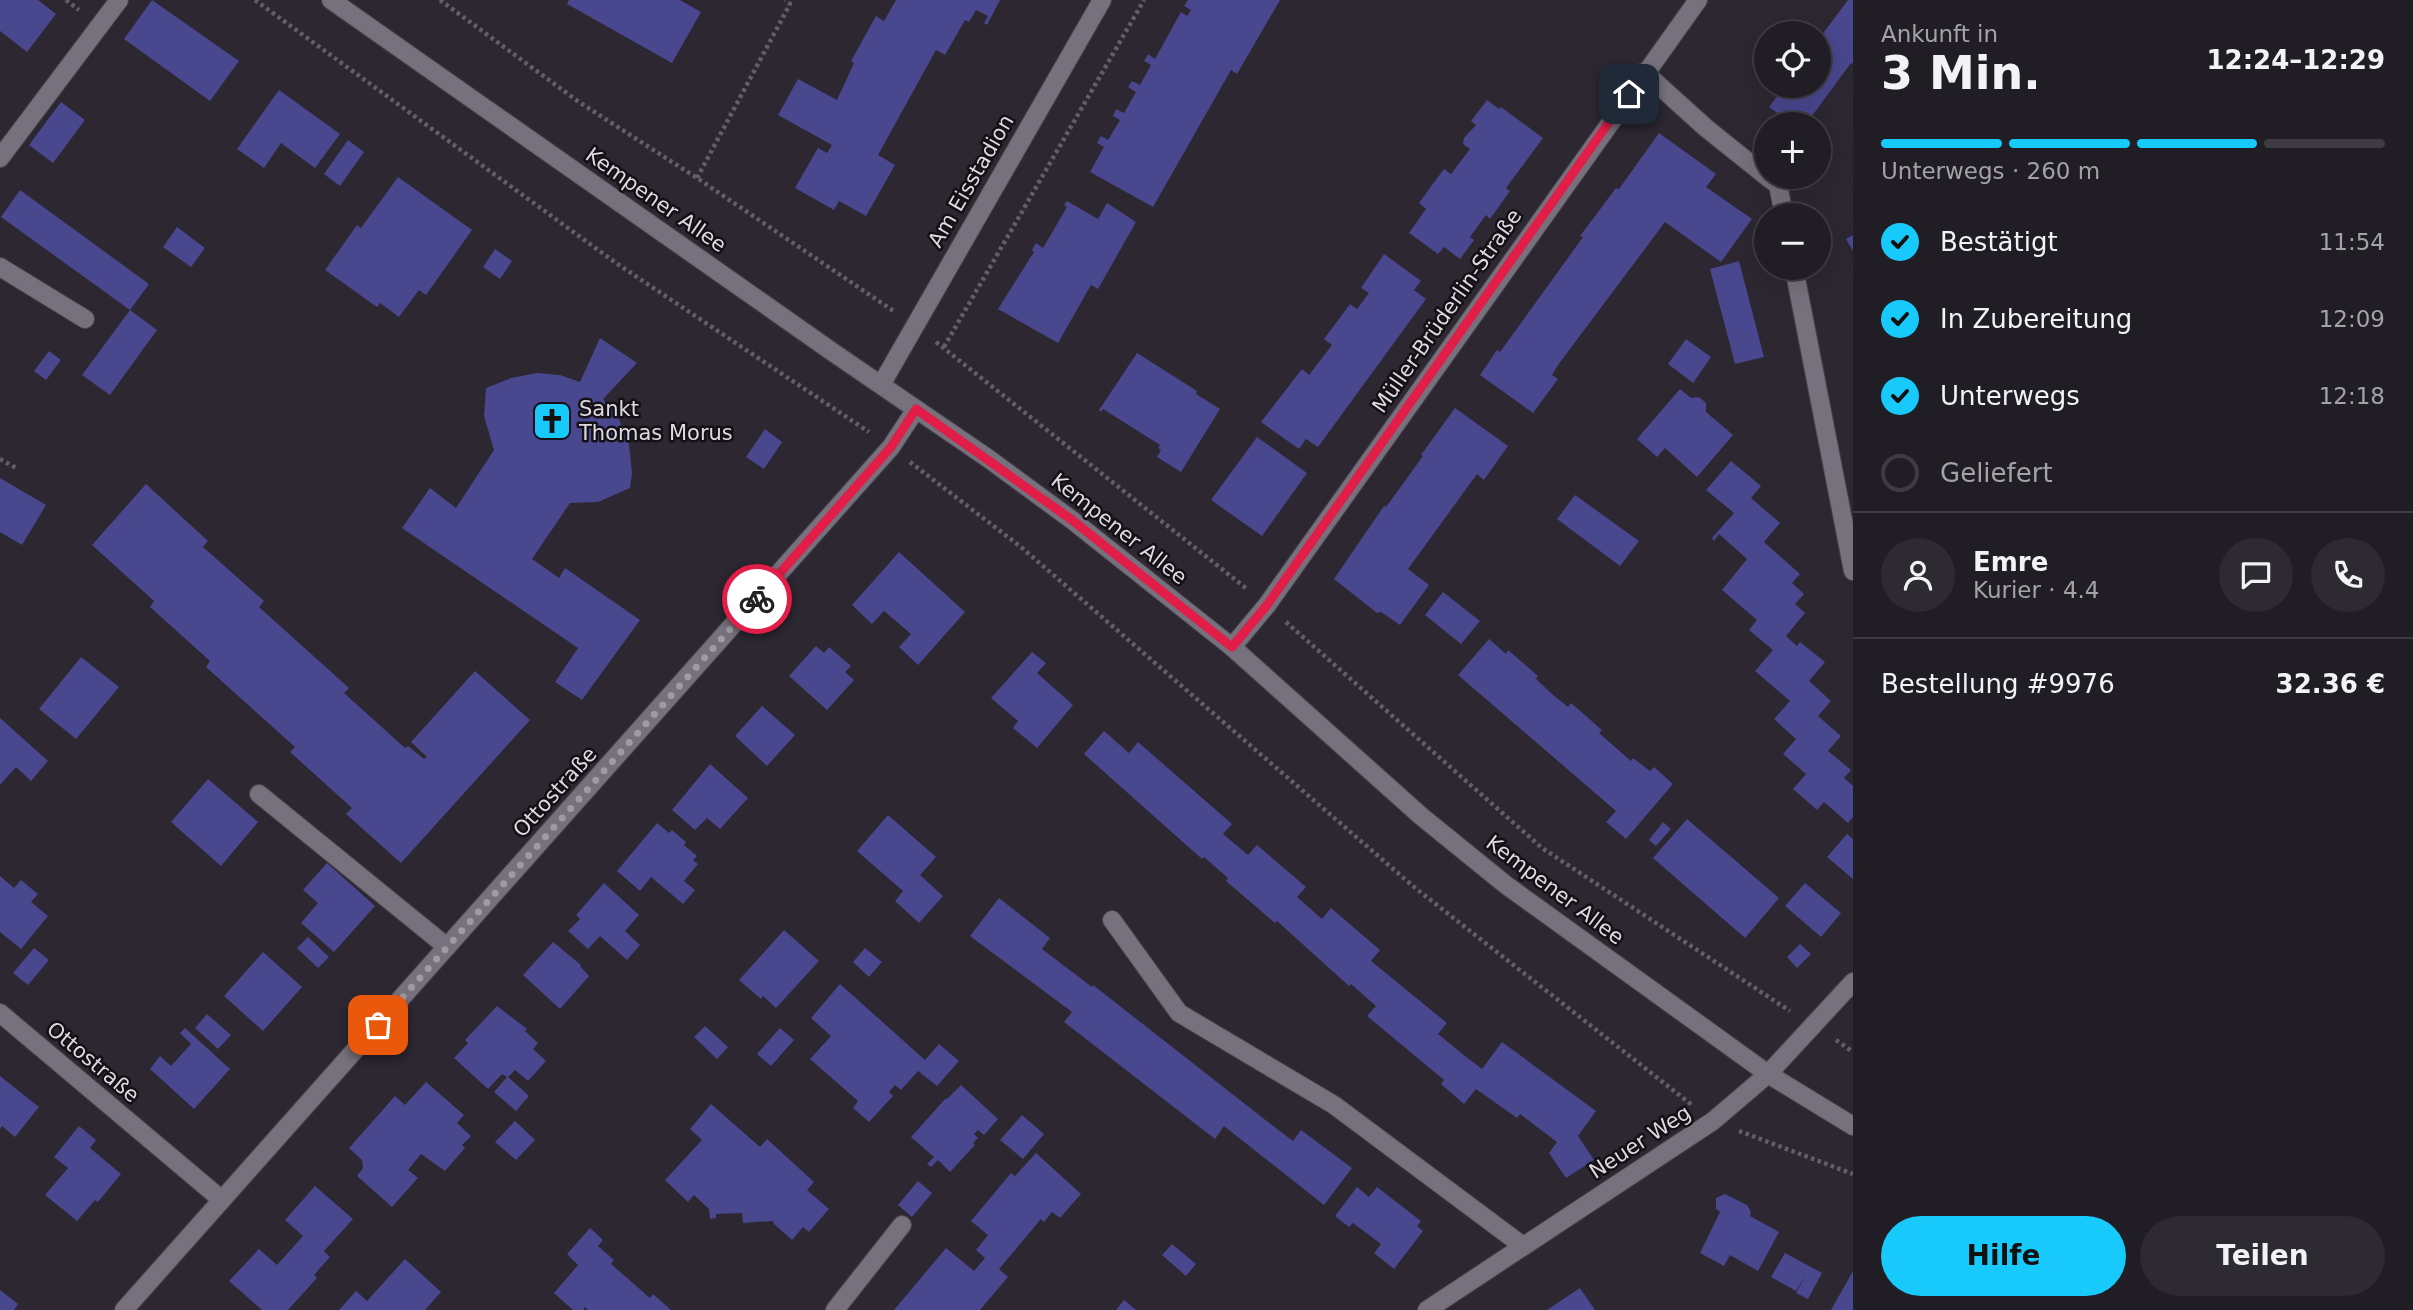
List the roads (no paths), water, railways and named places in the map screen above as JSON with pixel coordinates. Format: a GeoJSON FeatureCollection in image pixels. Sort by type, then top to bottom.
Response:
{"type":"FeatureCollection","features":[{"type":"Feature","properties":{"kind":"street"},"geometry":{"type":"LineString","coordinates":[[0,158],[120,0]]}},
{"type":"Feature","properties":{"kind":"street","name":"Kempener Allee"},"geometry":{"type":"LineString","coordinates":[[331,0],[1072,520],[1232,647],[1421,817],[1506,885],[1768,1074],[1853,1126]]}},
{"type":"Feature","properties":{"kind":"street","name":"Am Eisstadion"},"geometry":{"type":"LineString","coordinates":[[881,385],[1102,0]]}},
{"type":"Feature","properties":{"kind":"street","name":"Müller-Brüderlin-Straße"},"geometry":{"type":"LineString","coordinates":[[1232,647],[1267,605],[1644,72],[1698,0]]}},
{"type":"Feature","properties":{"kind":"street"},"geometry":{"type":"LineString","coordinates":[[1644,72],[1706,128],[1754,166]]}},
{"type":"Feature","properties":{"kind":"street"},"geometry":{"type":"LineString","coordinates":[[0,267],[85,319]]}},
{"type":"Feature","properties":{"kind":"street"},"geometry":{"type":"LineString","coordinates":[[1796,280],[1853,571]]}},
{"type":"Feature","properties":{"kind":"street","name":"Ottostraße"},"geometry":{"type":"LineString","coordinates":[[124,1310],[891,447],[916,409]]}},
{"type":"Feature","properties":{"kind":"street"},"geometry":{"type":"LineString","coordinates":[[259,794],[447,947]]}},
{"type":"Feature","properties":{"kind":"street"},"geometry":{"type":"LineString","coordinates":[[1112,920],[1179,1013],[1334,1105],[1523,1246]]}},
{"type":"Feature","properties":{"kind":"street","name":"Neuer Weg"},"geometry":{"type":"LineString","coordinates":[[1427,1310],[1713,1121],[1768,1074],[1853,982]]}},
{"type":"Feature","properties":{"kind":"street","name":"Ottostraße"},"geometry":{"type":"LineString","coordinates":[[0,1013],[222,1200]]}},
{"type":"Feature","properties":{"kind":"street"},"geometry":{"type":"LineString","coordinates":[[835,1310],[902,1226]]}},
{"type":"Feature","properties":{"kind":"place","name":"Sankt Thomas Morus"},"geometry":{"type":"Point","coordinates":[552,421]}}]}
